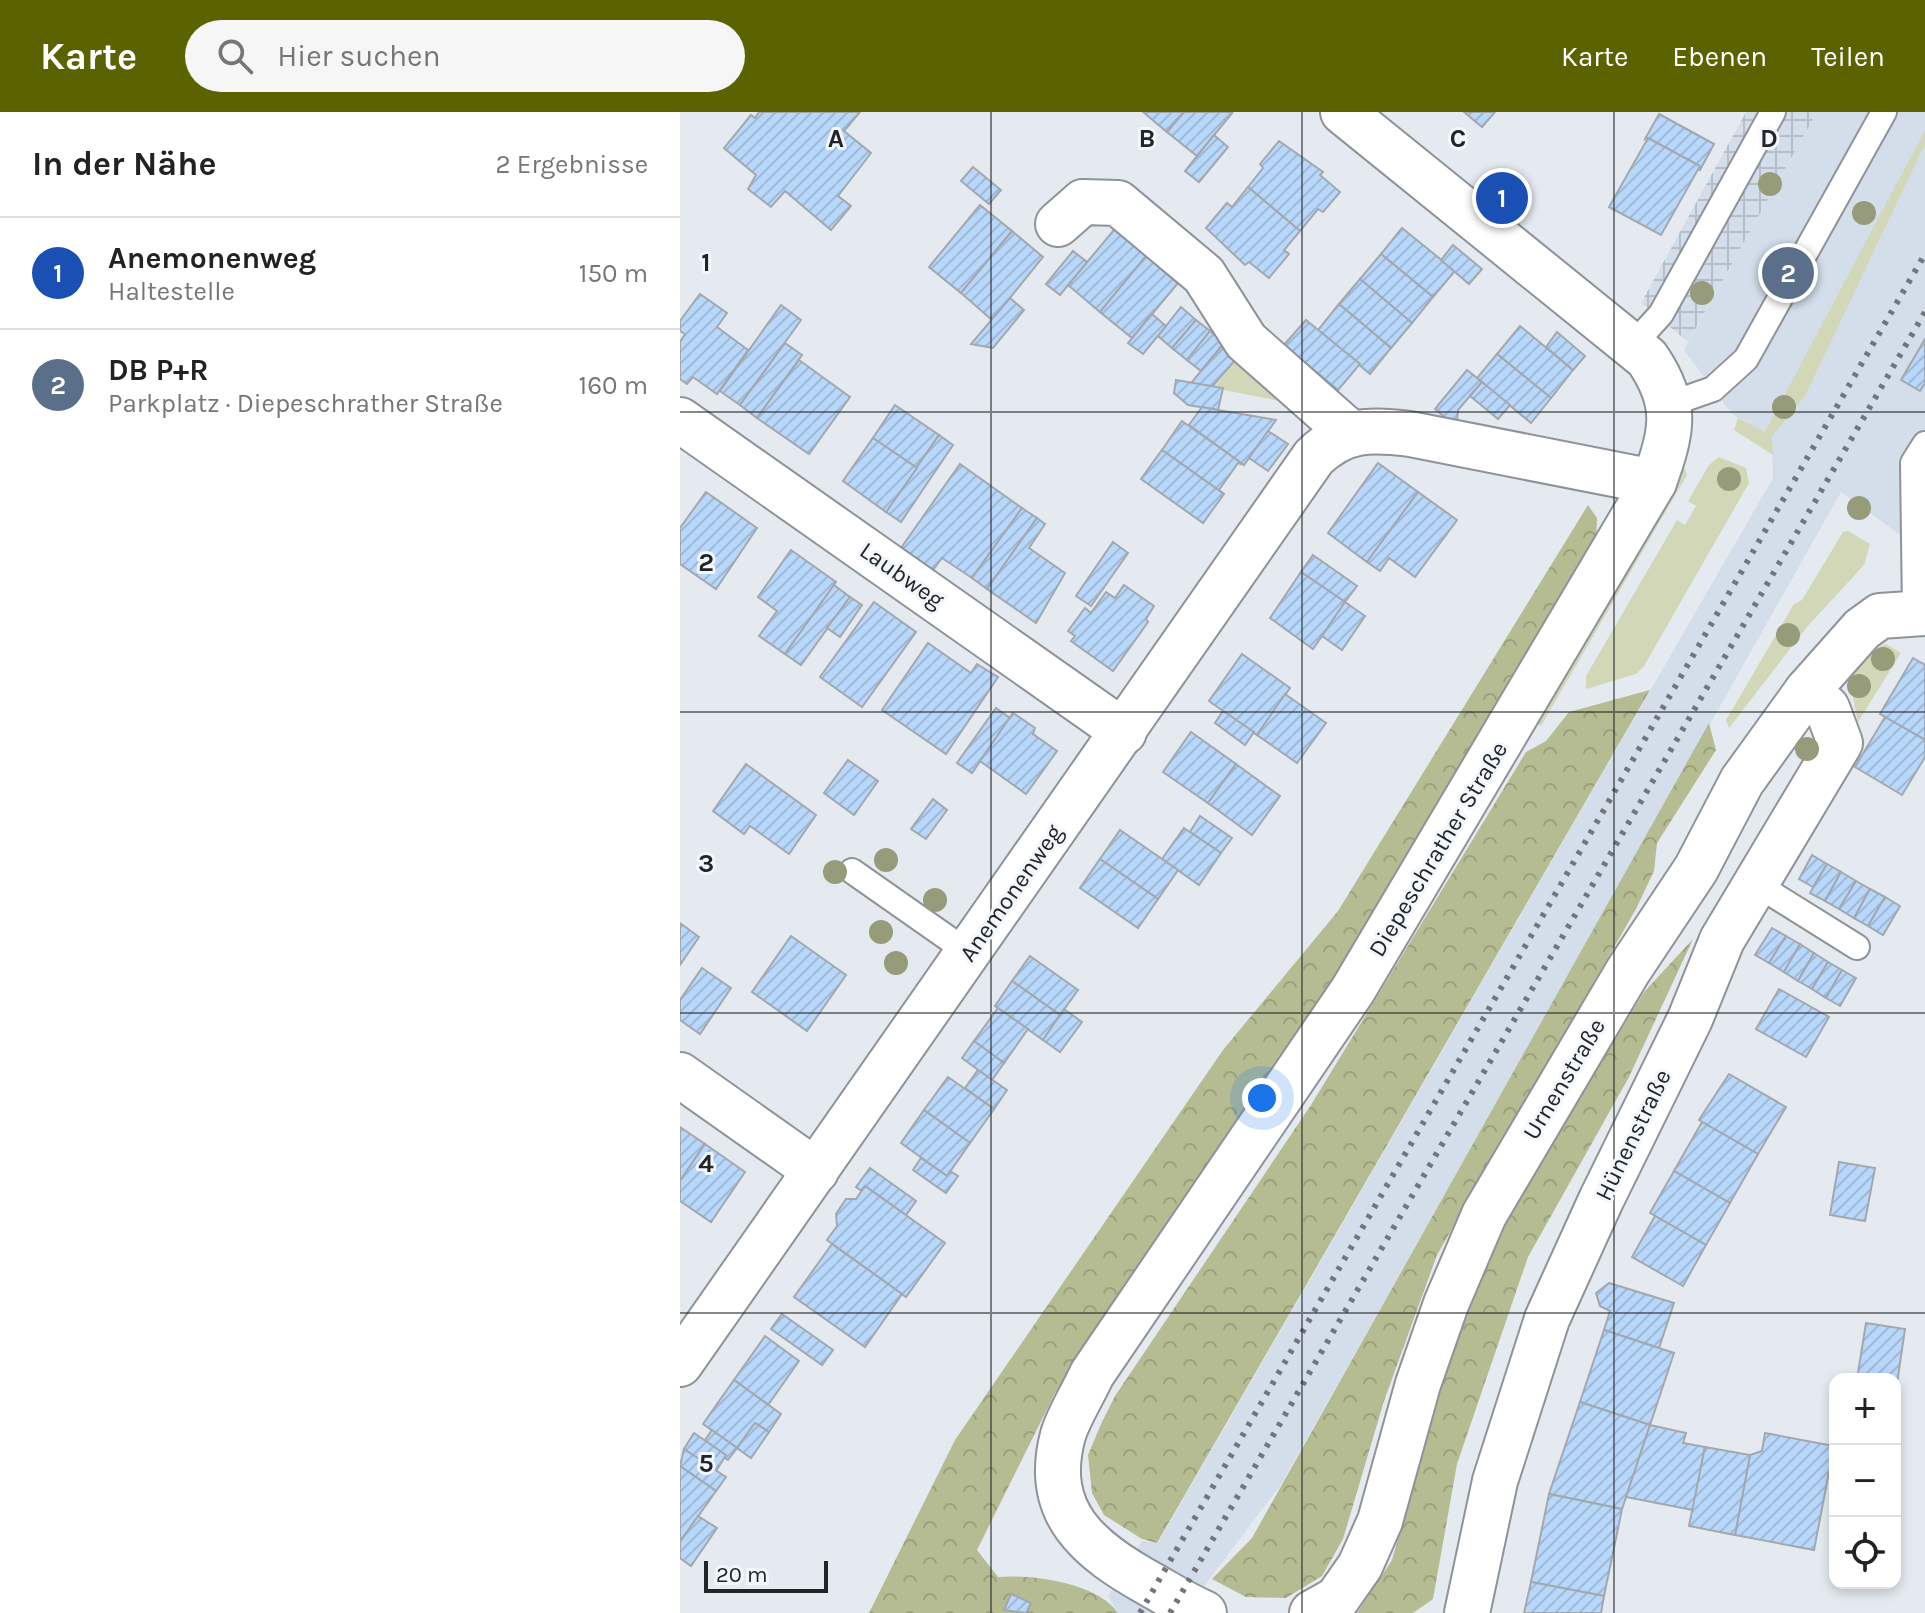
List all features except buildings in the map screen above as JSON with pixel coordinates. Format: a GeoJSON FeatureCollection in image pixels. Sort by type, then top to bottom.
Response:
{"type":"FeatureCollection","features":[{"type":"Feature","properties":{"kind":"street","name":"Diepeschrather Straße"},"geometry":{"type":"LineString","coordinates":[[1204,1613],[1124,1569],[1078,1533],[1067,1515],[1057,1477],[1063,1434],[1092,1374],[1353,990],[1654,482],[1670,437],[1670,404],[1662,379],[1647,358],[1343,112]]}},
{"type":"Feature","properties":{"kind":"street"},"geometry":{"type":"LineString","coordinates":[[1058,224],[1083,202],[1118,203],[1204,275],[1246,341],[1349,432],[1372,429],[1410,434],[1654,482]]}},
{"type":"Feature","properties":{"kind":"street","name":"Laubweg"},"geometry":{"type":"LineString","coordinates":[[680,420],[1124,732]]}},
{"type":"Feature","properties":{"kind":"street","name":"Anemonenweg"},"geometry":{"type":"LineString","coordinates":[[680,1364],[1314,457],[1330,441],[1349,432]]}},
{"type":"Feature","properties":{"kind":"street","name":"Urnenstraße"},"geometry":{"type":"LineString","coordinates":[[1312,1613],[1337,1599],[1360,1566],[1380,1521],[1418,1384],[1446,1304],[1484,1215],[1628,971],[1696,869],[1742,781],[1807,691],[1862,629],[1880,616],[1922,610]]}},
{"type":"Feature","properties":{"kind":"street","name":"Hünenstraße"},"geometry":{"type":"LineString","coordinates":[[1467,1613],[1495,1481],[1547,1319],[1601,1200],[1690,1019],[1722,940],[1840,743],[1827,708],[1807,691]]}},
{"type":"Feature","properties":{"kind":"street"},"geometry":{"type":"LineString","coordinates":[[680,1075],[816,1171]]}},
{"type":"Feature","properties":{"kind":"lane"},"geometry":{"type":"LineString","coordinates":[[1632,346],[1661,314],[1773,112]]}},
{"type":"Feature","properties":{"kind":"lane"},"geometry":{"type":"LineString","coordinates":[[1670,404],[1713,389],[1746,359],[1884,112]]}},
{"type":"Feature","properties":{"kind":"lane"},"geometry":{"type":"LineString","coordinates":[[1922,610],[1914,557],[1913,463],[1925,444]]}},
{"type":"Feature","properties":{"kind":"lane"},"geometry":{"type":"LineString","coordinates":[[852,871],[969,953]]}},
{"type":"Feature","properties":{"kind":"lane"},"geometry":{"type":"LineString","coordinates":[[1756,884],[1857,947]]}},
{"type":"Feature","properties":{"kind":"shaded area"},"geometry":{"type":"Polygon","coordinates":[[[1746,112],[1817,112],[1688,342],[1641,303],[1746,112]]]}},
{"type":"Feature","properties":{"kind":"shaded area"},"geometry":{"type":"Polygon","coordinates":[[[1817,112],[1925,112],[1925,553],[1841,492],[1280,1486],[1210,1578],[1189,1613],[1118,1613],[1108,1596],[1142,1541],[1158,1543],[1773,478],[1772,437],[1732,414],[1684,350],[1817,112]]]}},
{"type":"Feature","properties":{"kind":"green space"},"geometry":{"type":"Polygon","coordinates":[[[1925,130],[1925,144],[1805,396],[1772,436],[1773,455],[1734,430],[1738,418],[1765,432],[1925,130]]]}},
{"type":"Feature","properties":{"kind":"green space"},"geometry":{"type":"Polygon","coordinates":[[[1237,359],[1284,402],[1224,390],[1216,385],[1237,359]]]}},
{"type":"Feature","properties":{"kind":"green space"},"geometry":{"type":"Polygon","coordinates":[[[1719,457],[1746,468],[1749,483],[1644,666],[1636,674],[1586,689],[1586,676],[1677,520],[1685,525],[1696,506],[1688,501],[1709,465],[1719,457]]]}},
{"type":"Feature","properties":{"kind":"green space"},"geometry":{"type":"Polygon","coordinates":[[[1684,467],[1687,475],[1541,726],[1535,722],[1684,467]]]}},
{"type":"Feature","properties":{"kind":"green space"},"geometry":{"type":"Polygon","coordinates":[[[1588,505],[1597,518],[1596,544],[1316,1023],[1056,1391],[977,1550],[998,1577],[1046,1579],[1080,1588],[1096,1594],[1118,1613],[869,1613],[955,1440],[1223,1050],[1338,911],[1588,505]]]}},
{"type":"Feature","properties":{"kind":"green space"},"geometry":{"type":"Polygon","coordinates":[[[1848,531],[1870,544],[1864,565],[1807,627],[1729,728],[1726,720],[1794,604],[1802,600],[1843,532],[1848,531]]]}},
{"type":"Feature","properties":{"kind":"green space"},"geometry":{"type":"Polygon","coordinates":[[[1886,644],[1901,653],[1858,722],[1849,679],[1875,649],[1886,644]]]}},
{"type":"Feature","properties":{"kind":"green space"},"geometry":{"type":"Polygon","coordinates":[[[1650,690],[1157,1543],[1142,1539],[1104,1515],[1092,1493],[1088,1455],[1115,1396],[1311,1105],[1526,752],[1546,741],[1569,712],[1650,690]]]}},
{"type":"Feature","properties":{"kind":"green space"},"geometry":{"type":"Polygon","coordinates":[[[1709,723],[1716,750],[1657,843],[1654,871],[1636,909],[1437,1255],[1384,1401],[1343,1539],[1322,1576],[1286,1598],[1246,1597],[1212,1579],[1252,1538],[1709,723]]]}},
{"type":"Feature","properties":{"kind":"green space"},"geometry":{"type":"Polygon","coordinates":[[[1693,939],[1629,1077],[1528,1257],[1457,1464],[1433,1599],[1413,1613],[1357,1613],[1392,1560],[1451,1351],[1512,1210],[1644,992],[1693,939]]]}},
{"type":"Feature","properties":{"kind":"railway"},"geometry":{"type":"LineString","coordinates":[[1140,1613],[1925,254]]}},
{"type":"Feature","properties":{"kind":"railway"},"geometry":{"type":"LineString","coordinates":[[1170,1613],[1925,312]]}},
{"type":"Feature","properties":{"kind":"place","name":"Anemonenweg"},"geometry":{"type":"Point","coordinates":[1502,198]}},
{"type":"Feature","properties":{"kind":"place","name":"DB P+R"},"geometry":{"type":"Point","coordinates":[1788,273]}}]}
